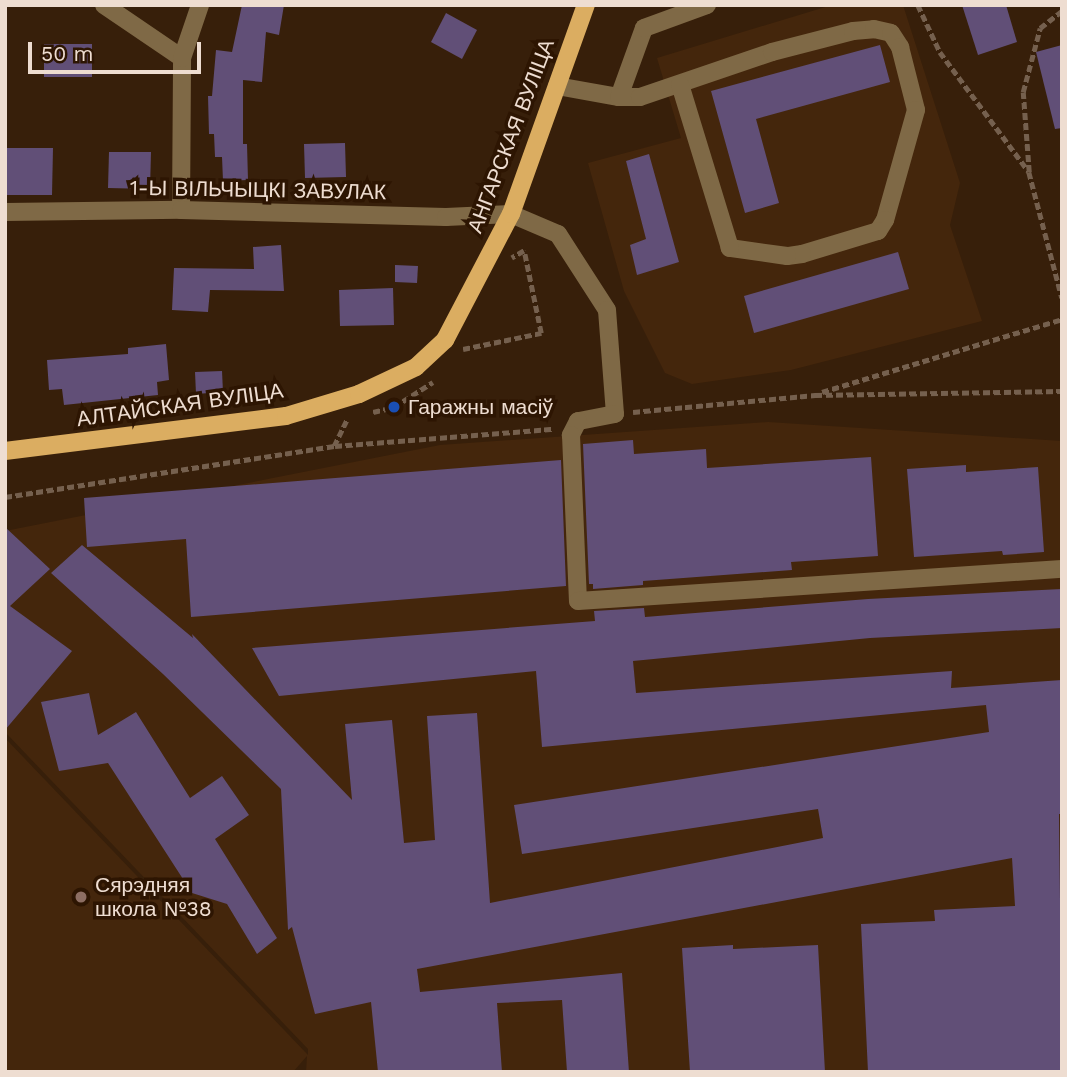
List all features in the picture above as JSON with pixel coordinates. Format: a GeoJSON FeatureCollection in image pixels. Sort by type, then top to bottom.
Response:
{"type":"FeatureCollection","features":[{"type":"Feature","properties":{"kind":"main road","name":"АНГАРСКАЯ ВУЛІЦА"},"geometry":{"type":"LineString","coordinates":[[359,394],[416,367],[445,340],[511,214],[586,5]]}},
{"type":"Feature","properties":{"kind":"main road","name":"АЛТАЙСКАЯ ВУЛІЦА"},"geometry":{"type":"LineString","coordinates":[[5,451],[286,416],[359,394]]}},
{"type":"Feature","properties":{"kind":"street"},"geometry":{"type":"LineString","coordinates":[[104,5],[182,58]]}},
{"type":"Feature","properties":{"kind":"street"},"geometry":{"type":"LineString","coordinates":[[181,210],[182,58],[200,5]]}},
{"type":"Feature","properties":{"kind":"street"},"geometry":{"type":"LineString","coordinates":[[619,97],[644,28],[707,5]]}},
{"type":"Feature","properties":{"kind":"street"},"geometry":{"type":"LineString","coordinates":[[556,86],[619,97],[640,97],[772,52],[852,31],[874,29],[891,33],[900,47],[916,110],[885,220],[878,231],[802,254],[730,248],[680,84]]}},
{"type":"Feature","properties":{"kind":"street","name":"1-Ы ВІЛЬЧЫЦКІ ЗАВУЛАК"},"geometry":{"type":"LineString","coordinates":[[5,212],[181,210],[446,216],[511,214]]}},
{"type":"Feature","properties":{"kind":"street"},"geometry":{"type":"LineString","coordinates":[[511,214],[558,234],[607,310],[615,414],[587,417],[573,427],[573,526],[578,601],[1062,569]]}},
{"type":"Feature","properties":{"kind":"path"},"geometry":{"type":"LineString","coordinates":[[918,5],[940,52],[1029,172]]}},
{"type":"Feature","properties":{"kind":"path"},"geometry":{"type":"LineString","coordinates":[[1062,11],[1040,28],[1023,92],[1029,172],[1062,298]]}},
{"type":"Feature","properties":{"kind":"path"},"geometry":{"type":"LineString","coordinates":[[815,395],[1062,319]]}},
{"type":"Feature","properties":{"kind":"path"},"geometry":{"type":"LineString","coordinates":[[462,349],[541,333]]}},
{"type":"Feature","properties":{"kind":"path"},"geometry":{"type":"LineString","coordinates":[[615,414],[815,395],[1062,391]]}},
{"type":"Feature","properties":{"kind":"path"},"geometry":{"type":"LineString","coordinates":[[334,446],[359,394]]}},
{"type":"Feature","properties":{"kind":"path"},"geometry":{"type":"LineString","coordinates":[[5,497],[334,446],[573,427]]}},
{"type":"Feature","properties":{"kind":"shaded area"},"geometry":{"type":"Polygon","coordinates":[[[832,5],[903,5],[960,183],[950,225],[982,321],[791,370],[692,384],[665,373],[624,291],[588,163],[681,138],[657,58],[832,5]]]}},
{"type":"Feature","properties":{"kind":"shaded area"},"geometry":{"type":"Polygon","coordinates":[[[768,422],[1062,441],[1062,1072],[306,1072],[307,1056],[293,1072],[5,1072],[5,738],[308,1055],[308,1049],[5,732],[5,531],[440,445],[768,422]]]}},
{"type":"Feature","properties":{"kind":"building"},"geometry":{"type":"Polygon","coordinates":[[[242,5],[284,5],[279,35],[266,32],[262,82],[243,80],[243,144],[247,144],[248,180],[223,181],[222,157],[215,157],[214,134],[209,134],[208,96],[212,96],[216,50],[232,52],[242,5]]]}},
{"type":"Feature","properties":{"kind":"building"},"geometry":{"type":"Polygon","coordinates":[[[962,5],[1006,5],[1017,42],[978,55],[962,5]]]}},
{"type":"Feature","properties":{"kind":"building"},"geometry":{"type":"Polygon","coordinates":[[[446,13],[477,30],[462,59],[431,42],[446,13]]]}},
{"type":"Feature","properties":{"kind":"building"},"geometry":{"type":"Polygon","coordinates":[[[44,44],[92,44],[92,77],[44,77],[44,44]]]}},
{"type":"Feature","properties":{"kind":"building"},"geometry":{"type":"Polygon","coordinates":[[[880,45],[890,82],[756,119],[779,203],[745,213],[711,91],[880,45]]]}},
{"type":"Feature","properties":{"kind":"building"},"geometry":{"type":"Polygon","coordinates":[[[1062,45],[1062,128],[1055,129],[1036,52],[1062,45]]]}},
{"type":"Feature","properties":{"kind":"building"},"geometry":{"type":"Polygon","coordinates":[[[345,143],[346,177],[305,178],[304,144],[345,143]]]}},
{"type":"Feature","properties":{"kind":"building"},"geometry":{"type":"Polygon","coordinates":[[[5,148],[53,148],[52,195],[5,195],[5,148]]]}},
{"type":"Feature","properties":{"kind":"building"},"geometry":{"type":"Polygon","coordinates":[[[109,152],[151,152],[150,189],[108,188],[109,152]]]}},
{"type":"Feature","properties":{"kind":"building"},"geometry":{"type":"Polygon","coordinates":[[[649,154],[679,262],[637,275],[630,245],[646,239],[626,161],[649,154]]]}},
{"type":"Feature","properties":{"kind":"building"},"geometry":{"type":"Polygon","coordinates":[[[281,245],[284,291],[210,290],[208,312],[172,310],[174,268],[254,269],[253,247],[281,245]]]}},
{"type":"Feature","properties":{"kind":"building"},"geometry":{"type":"Polygon","coordinates":[[[898,252],[909,289],[754,333],[744,296],[898,252]]]}},
{"type":"Feature","properties":{"kind":"building"},"geometry":{"type":"Polygon","coordinates":[[[395,265],[418,266],[417,283],[395,282],[395,265]]]}},
{"type":"Feature","properties":{"kind":"building"},"geometry":{"type":"Polygon","coordinates":[[[393,288],[394,325],[340,326],[339,290],[393,288]]]}},
{"type":"Feature","properties":{"kind":"building"},"geometry":{"type":"Polygon","coordinates":[[[166,344],[169,380],[157,382],[158,395],[64,405],[62,389],[49,390],[47,360],[128,354],[128,348],[166,344]]]}},
{"type":"Feature","properties":{"kind":"building"},"geometry":{"type":"Polygon","coordinates":[[[222,371],[223,392],[196,394],[195,372],[222,371]]]}},
{"type":"Feature","properties":{"kind":"building"},"geometry":{"type":"Polygon","coordinates":[[[633,440],[634,454],[706,449],[707,468],[871,457],[878,556],[791,562],[792,570],[643,581],[643,585],[593,589],[593,584],[589,584],[583,444],[633,440]]]}},
{"type":"Feature","properties":{"kind":"building"},"geometry":{"type":"Polygon","coordinates":[[[561,460],[566,586],[191,617],[186,539],[87,547],[84,498],[561,460]]]}},
{"type":"Feature","properties":{"kind":"building"},"geometry":{"type":"Polygon","coordinates":[[[966,465],[966,472],[1038,467],[1044,552],[1003,555],[1002,551],[914,557],[907,469],[966,465]]]}},
{"type":"Feature","properties":{"kind":"building"},"geometry":{"type":"Polygon","coordinates":[[[5,527],[50,569],[10,606],[72,651],[5,730],[5,527]]]}},
{"type":"Feature","properties":{"kind":"building"},"geometry":{"type":"Polygon","coordinates":[[[82,545],[193,638],[192,634],[352,800],[345,724],[392,720],[404,843],[435,840],[427,716],[477,713],[490,903],[823,838],[818,809],[522,854],[514,805],[989,732],[986,705],[542,747],[536,671],[279,696],[252,648],[595,621],[594,611],[644,608],[645,617],[868,599],[1062,589],[1062,628],[870,638],[633,661],[636,693],[952,671],[951,688],[1062,680],[1062,814],[1059,814],[1062,1072],[868,1072],[861,924],[935,921],[934,910],[1015,906],[1012,858],[417,969],[420,992],[622,973],[629,1072],[567,1072],[562,1000],[497,1003],[502,1072],[378,1072],[371,1002],[315,1014],[292,927],[288,930],[281,789],[163,674],[51,573],[82,545]]]}},
{"type":"Feature","properties":{"kind":"building"},"geometry":{"type":"Polygon","coordinates":[[[89,693],[98,735],[136,712],[190,798],[222,776],[249,815],[215,839],[277,938],[257,954],[227,904],[192,893],[108,763],[59,771],[41,702],[89,693]]]}},
{"type":"Feature","properties":{"kind":"building"},"geometry":{"type":"Polygon","coordinates":[[[733,945],[733,949],[818,945],[825,1072],[690,1072],[682,948],[733,945]]]}},
{"type":"Feature","properties":{"kind":"place","name":"Гаражны масіў"},"geometry":{"type":"Point","coordinates":[394,407]}},
{"type":"Feature","properties":{"kind":"place","name":"Сярэдняя школа №38"},"geometry":{"type":"Point","coordinates":[81,897]}}]}
